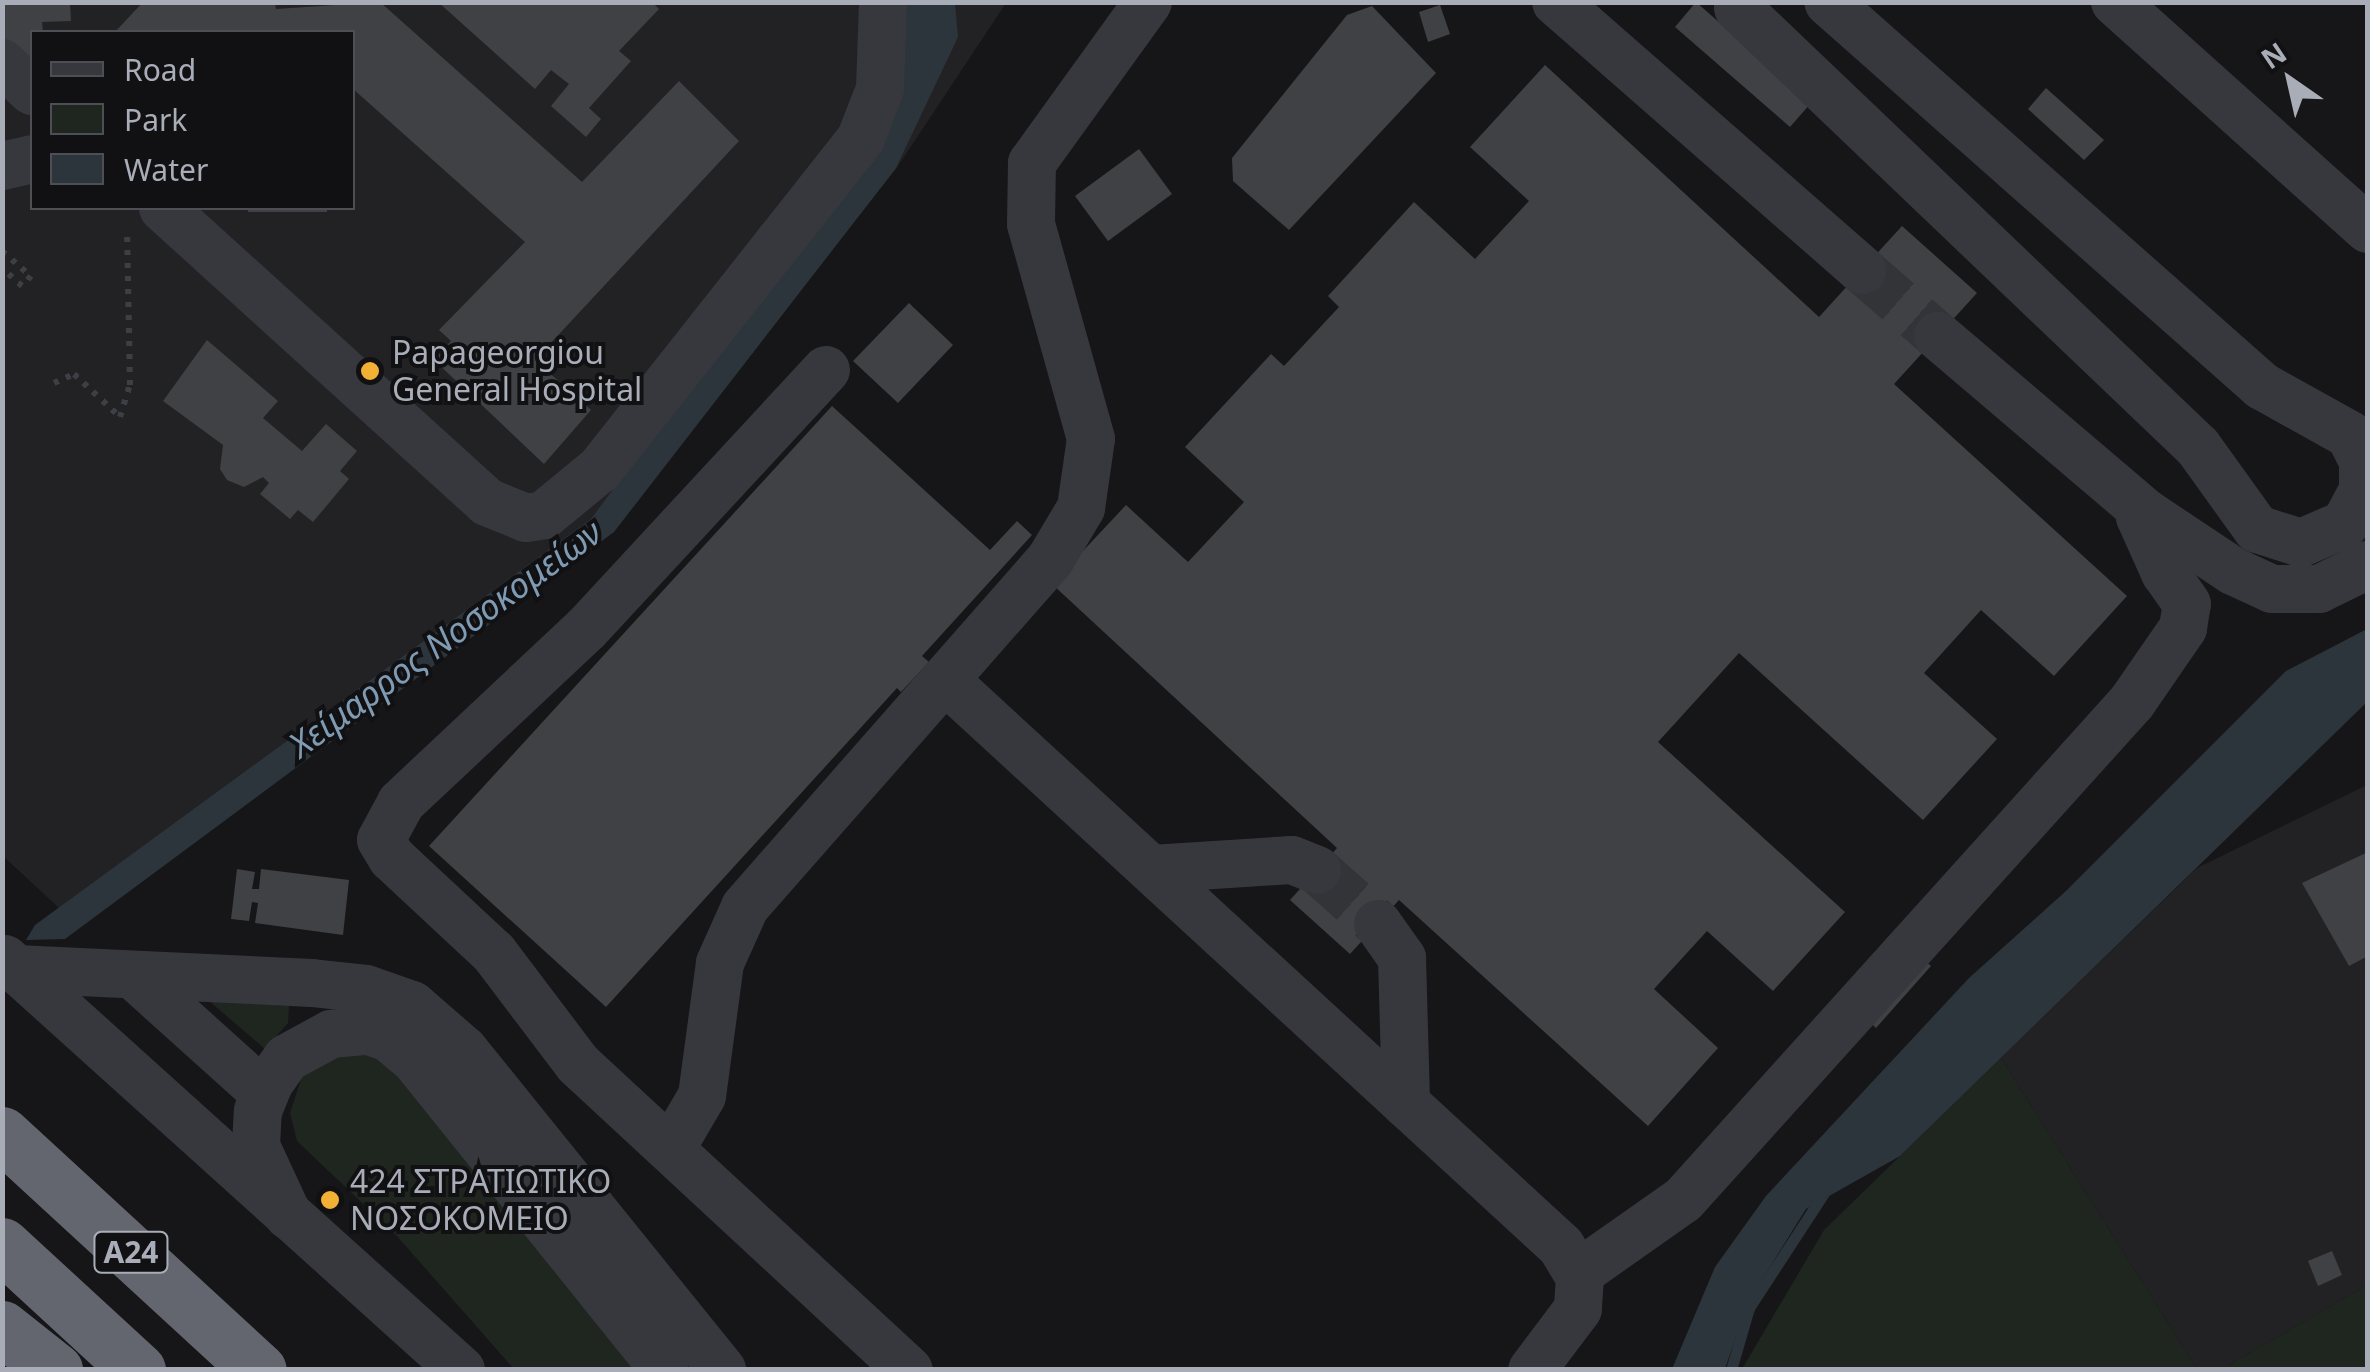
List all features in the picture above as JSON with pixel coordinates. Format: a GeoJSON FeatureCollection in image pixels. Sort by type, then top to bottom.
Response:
{"type":"FeatureCollection","features":[{"type":"Feature","properties":{"kind":"highway","name":"Α24"},"geometry":{"type":"LineString","coordinates":[[2,1134],[259,1370]]}},
{"type":"Feature","properties":{"kind":"highway","name":"Α24"},"geometry":{"type":"LineString","coordinates":[[2,1245],[138,1370]]}},
{"type":"Feature","properties":{"kind":"highway"},"geometry":{"type":"LineString","coordinates":[[2,1328],[56,1370]]}},
{"type":"Feature","properties":{"kind":"street"},"geometry":{"type":"LineString","coordinates":[[145,210],[487,502],[534,517],[572,498],[788,236],[871,121],[882,68],[884,2]]}},
{"type":"Feature","properties":{"kind":"street"},"geometry":{"type":"LineString","coordinates":[[670,1149],[705,1086],[717,981],[736,923],[779,865],[1055,554],[1084,499],[1091,439],[1030,224],[1032,163],[1148,2]]}},
{"type":"Feature","properties":{"kind":"street"},"geometry":{"type":"LineString","coordinates":[[1556,2],[1862,270]]}},
{"type":"Feature","properties":{"kind":"street"},"geometry":{"type":"LineString","coordinates":[[1744,2],[1738,8],[2198,447],[2257,529],[2301,542],[2345,524],[2363,490],[2359,434],[2262,386],[1828,2]]}},
{"type":"Feature","properties":{"kind":"street"},"geometry":{"type":"LineString","coordinates":[[2115,2],[2368,229]]}},
{"type":"Feature","properties":{"kind":"street"},"geometry":{"type":"LineString","coordinates":[[2,63],[30,89]]}},
{"type":"Feature","properties":{"kind":"street"},"geometry":{"type":"LineString","coordinates":[[2,166],[30,159]]}},
{"type":"Feature","properties":{"kind":"street"},"geometry":{"type":"LineString","coordinates":[[1938,336],[2146,512],[2233,572],[2272,588],[2319,589],[2368,565]]}},
{"type":"Feature","properties":{"kind":"street"},"geometry":{"type":"LineString","coordinates":[[826,370],[586,630],[401,803],[382,834],[389,855],[494,953],[578,1064],[908,1370]]}},
{"type":"Feature","properties":{"kind":"street"},"geometry":{"type":"LineString","coordinates":[[1578,1273],[1683,1200],[2132,702],[2184,628],[2188,604],[2165,572],[2140,517],[2146,512]]}},
{"type":"Feature","properties":{"kind":"street"},"geometry":{"type":"LineString","coordinates":[[945,680],[1551,1235],[1578,1273],[1576,1315],[1532,1370]]}},
{"type":"Feature","properties":{"kind":"street"},"geometry":{"type":"LineString","coordinates":[[1152,868],[1292,860],[1317,870]]}},
{"type":"Feature","properties":{"kind":"street"},"geometry":{"type":"LineString","coordinates":[[1378,924],[1402,958],[1406,1104]]}},
{"type":"Feature","properties":{"kind":"street"},"geometry":{"type":"LineString","coordinates":[[9,963],[366,989],[429,1015],[464,1050],[722,1370]]}},
{"type":"Feature","properties":{"kind":"street"},"geometry":{"type":"LineString","coordinates":[[9,963],[460,1370]]}},
{"type":"Feature","properties":{"kind":"street"},"geometry":{"type":"LineString","coordinates":[[134,975],[264,1093]]}},
{"type":"Feature","properties":{"kind":"street"},"geometry":{"type":"LineString","coordinates":[[288,1215],[256,1146],[264,1093],[287,1058],[331,1034],[368,1031],[400,1044],[664,1370]]}},
{"type":"Feature","properties":{"kind":"street"},"geometry":{"type":"LineString","coordinates":[[346,1267],[437,1370]]}},
{"type":"Feature","properties":{"kind":"path"},"geometry":{"type":"LineString","coordinates":[[54,383],[74,374],[120,417],[130,385],[145,210]]}},
{"type":"Feature","properties":{"kind":"path"},"geometry":{"type":"LineString","coordinates":[[2,251],[31,276],[22,286],[2,268]]}},
{"type":"Feature","properties":{"kind":"shaded area","name":"Papageorgiou General Hospital"},"geometry":{"type":"Polygon","coordinates":[[[2,3],[1006,3],[896,169],[608,535],[55,932],[58,907],[3,856],[2,3]]]}},
{"type":"Feature","properties":{"kind":"shaded area"},"geometry":{"type":"Polygon","coordinates":[[[2367,785],[2367,1285],[2222,1369],[2197,1369],[2001,1058],[2197,868],[2367,785]]]}},
{"type":"Feature","properties":{"kind":"green space"},"geometry":{"type":"Polygon","coordinates":[[[208,1000],[289,1006],[288,1023],[265,1049],[208,1000]]]}},
{"type":"Feature","properties":{"kind":"green space"},"geometry":{"type":"Polygon","coordinates":[[[351,1050],[394,1064],[637,1369],[514,1369],[396,1235],[297,1141],[290,1113],[301,1079],[309,1068],[351,1050]]]}},
{"type":"Feature","properties":{"kind":"green space"},"geometry":{"type":"Polygon","coordinates":[[[2001,1058],[2197,1369],[1742,1369],[1824,1230],[2001,1058]]]}},
{"type":"Feature","properties":{"kind":"green space"},"geometry":{"type":"Polygon","coordinates":[[[2367,1285],[2367,1369],[2222,1369],[2367,1285]]]}},
{"type":"Feature","properties":{"kind":"water","name":"Χείμαρρος Νοσοκομείων"},"geometry":{"type":"Polygon","coordinates":[[[883,3],[955,3],[958,37],[896,168],[614,532],[65,939],[26,940],[35,925],[591,519],[876,135],[883,3]]]}},
{"type":"Feature","properties":{"kind":"water"},"geometry":{"type":"Polygon","coordinates":[[[2367,629],[2367,702],[1900,1156],[1806,1209],[1747,1304],[1725,1369],[1672,1369],[1715,1267],[1766,1196],[1969,978],[2066,891],[2286,671],[2367,629]]]}},
{"type":"Feature","properties":{"kind":"building"},"geometry":{"type":"Polygon","coordinates":[[[2,2],[70,2],[71,21],[42,22],[43,30],[30,30],[30,82],[2,82],[2,2]]]}},
{"type":"Feature","properties":{"kind":"building"},"geometry":{"type":"Polygon","coordinates":[[[143,2],[275,2],[276,9],[380,2],[582,182],[679,81],[739,141],[535,360],[591,410],[544,464],[434,360],[451,341],[439,330],[525,242],[355,91],[355,30],[117,30],[143,2]]]}},
{"type":"Feature","properties":{"kind":"building"},"geometry":{"type":"Polygon","coordinates":[[[438,2],[652,2],[659,9],[619,51],[631,61],[589,108],[601,119],[586,137],[551,106],[569,84],[551,70],[535,89],[438,2]]]}},
{"type":"Feature","properties":{"kind":"building"},"geometry":{"type":"Polygon","coordinates":[[[1696,2],[1811,103],[1790,127],[1675,27],[1696,2]]]}},
{"type":"Feature","properties":{"kind":"building"},"geometry":{"type":"Polygon","coordinates":[[[1440,5],[1450,34],[1428,42],[1419,12],[1440,5]]]}},
{"type":"Feature","properties":{"kind":"building"},"geometry":{"type":"Polygon","coordinates":[[[1372,6],[1436,73],[1289,230],[1233,181],[1232,158],[1347,15],[1372,6]]]}},
{"type":"Feature","properties":{"kind":"building"},"geometry":{"type":"Polygon","coordinates":[[[1545,65],[1819,317],[1902,226],[1977,293],[1894,384],[2127,596],[2054,676],[1981,610],[1924,673],[1997,739],[1923,820],[1739,653],[1658,742],[1845,912],[1773,991],[1707,931],[1654,989],[1718,1048],[1648,1126],[1399,900],[1350,954],[1290,900],[1337,848],[1052,584],[1126,505],[1188,562],[1244,502],[1185,447],[1271,354],[1284,366],[1339,307],[1328,296],[1414,202],[1475,259],[1529,201],[1470,147],[1545,65]]]}},
{"type":"Feature","properties":{"kind":"building"},"geometry":{"type":"Polygon","coordinates":[[[2046,88],[2104,140],[2084,160],[2028,109],[2046,88]]]}},
{"type":"Feature","properties":{"kind":"building"},"geometry":{"type":"Polygon","coordinates":[[[1139,149],[1172,194],[1108,241],[1075,196],[1139,149]]]}},
{"type":"Feature","properties":{"kind":"building"},"geometry":{"type":"Polygon","coordinates":[[[248,210],[327,210],[327,212],[248,210]]]}},
{"type":"Feature","properties":{"kind":"building"},"geometry":{"type":"Polygon","coordinates":[[[909,303],[953,345],[898,403],[853,361],[909,303]]]}},
{"type":"Feature","properties":{"kind":"building"},"geometry":{"type":"Polygon","coordinates":[[[207,340],[278,401],[263,418],[302,451],[326,424],[357,451],[340,471],[349,479],[313,522],[298,510],[290,519],[260,494],[269,483],[263,477],[244,487],[227,480],[220,469],[223,445],[163,401],[207,340]]]}},
{"type":"Feature","properties":{"kind":"building"},"geometry":{"type":"Polygon","coordinates":[[[832,406],[990,550],[1017,521],[1032,535],[922,656],[929,662],[901,692],[897,688],[606,1007],[429,846],[832,406]]]}},
{"type":"Feature","properties":{"kind":"building"},"geometry":{"type":"Polygon","coordinates":[[[2368,852],[2368,956],[2349,966],[2302,883],[2368,852]]]}},
{"type":"Feature","properties":{"kind":"building"},"geometry":{"type":"Polygon","coordinates":[[[237,869],[255,872],[252,889],[259,889],[261,869],[349,880],[343,935],[255,923],[258,903],[252,902],[249,921],[231,919],[237,869]]]}},
{"type":"Feature","properties":{"kind":"building"},"geometry":{"type":"Polygon","coordinates":[[[1917,954],[1931,966],[1876,1028],[1862,1015],[1917,954]]]}},
{"type":"Feature","properties":{"kind":"building"},"geometry":{"type":"Polygon","coordinates":[[[2332,1251],[2342,1275],[2318,1286],[2308,1261],[2332,1251]]]}},
{"type":"Feature","properties":{"kind":"waterway"},"geometry":{"type":"LineString","coordinates":[[1731,1370],[1749,1308],[1824,1193]]}},
{"type":"Feature","properties":{"kind":"tunnel"},"geometry":{"type":"LineString","coordinates":[[1862,270],[1938,336]]}},
{"type":"Feature","properties":{"kind":"tunnel"},"geometry":{"type":"LineString","coordinates":[[1317,870],[1378,924]]}},
{"type":"Feature","properties":{"kind":"place","name":"Papageorgiou General Hospital"},"geometry":{"type":"Point","coordinates":[370,371]}},
{"type":"Feature","properties":{"kind":"place","name":"424 ΣΤΡΑΤΙΩΤΙΚΟ ΝΟΣΟΚΟΜΕΙΟ"},"geometry":{"type":"Point","coordinates":[330,1200]}}]}
